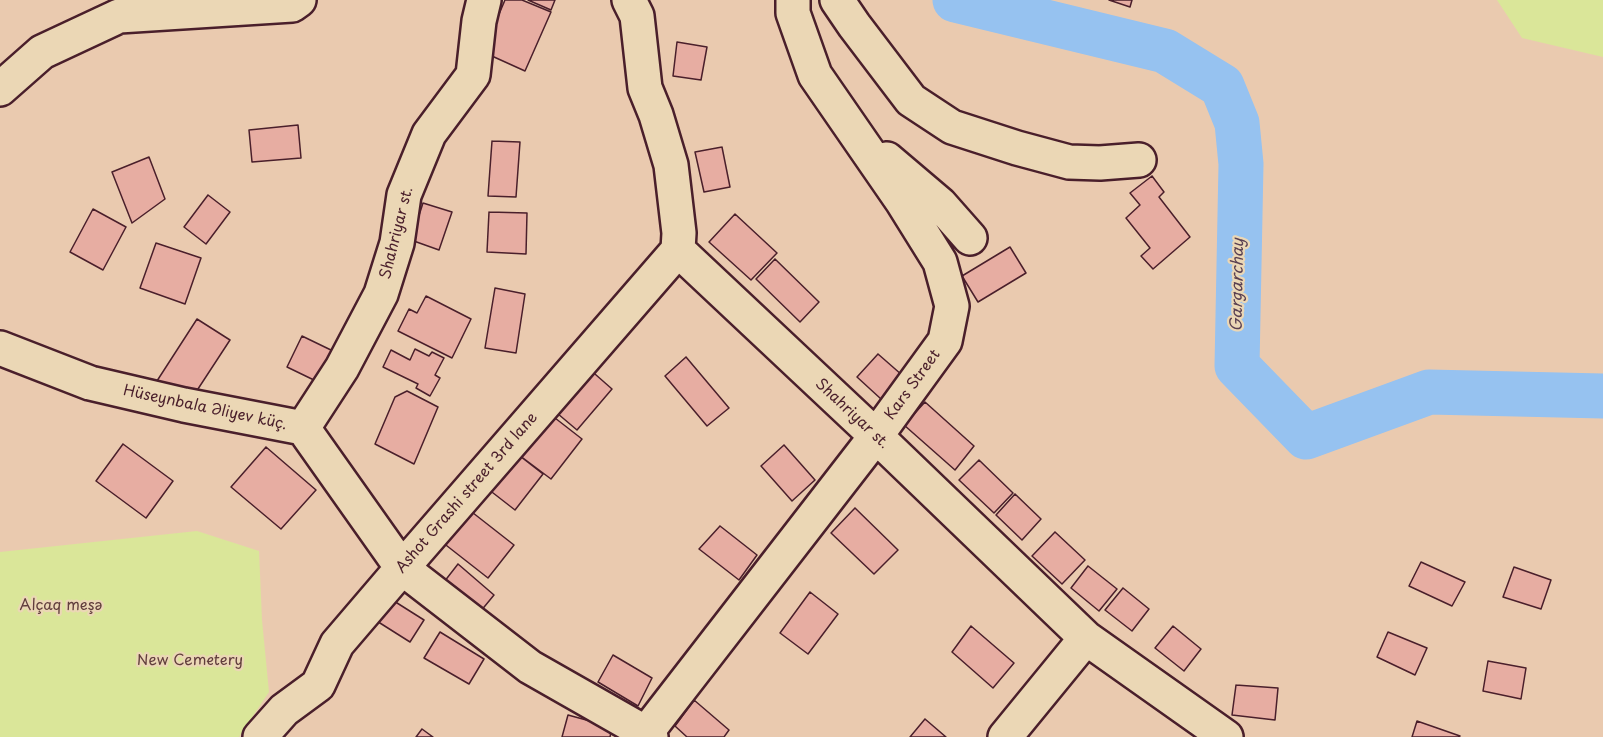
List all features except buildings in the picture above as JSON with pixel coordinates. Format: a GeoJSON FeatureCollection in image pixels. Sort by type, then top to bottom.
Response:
{"type":"FeatureCollection","features":[{"type":"Feature","properties":{"kind":"street"},"geometry":{"type":"LineString","coordinates":[[0,89],[42,52],[119,16],[292,5],[300,0]]}},
{"type":"Feature","properties":{"kind":"street","name":"Shahriyar st."},"geometry":{"type":"LineString","coordinates":[[303,428],[342,368],[381,294],[397,243],[404,195],[429,134],[472,75],[484,0]]}},
{"type":"Feature","properties":{"kind":"street"},"geometry":{"type":"LineString","coordinates":[[629,0],[637,16],[645,88],[671,165],[679,233],[678,250]]}},
{"type":"Feature","properties":{"kind":"street","name":"Kars Street"},"geometry":{"type":"LineString","coordinates":[[648,735],[876,436],[945,341],[952,306],[940,262],[902,201],[815,75],[793,13],[793,0]]}},
{"type":"Feature","properties":{"kind":"street"},"geometry":{"type":"LineString","coordinates":[[837,0],[911,100],[952,127],[1069,162],[1100,163],[1139,160]]}},
{"type":"Feature","properties":{"kind":"street"},"geometry":{"type":"LineString","coordinates":[[855,133],[940,204],[970,238]]}},
{"type":"Feature","properties":{"kind":"street","name":"Shahriyar st."},"geometry":{"type":"LineString","coordinates":[[678,250],[1086,638],[1226,737]]}},
{"type":"Feature","properties":{"kind":"street","name":"Ashot Grashi street 3rd lane"},"geometry":{"type":"LineString","coordinates":[[260,737],[284,710],[318,685],[337,644],[678,250]]}},
{"type":"Feature","properties":{"kind":"street","name":"Hüseynbala Əliyev küç."},"geometry":{"type":"LineString","coordinates":[[0,348],[90,383],[184,405],[303,428],[402,568],[530,667],[648,735]]}},
{"type":"Feature","properties":{"kind":"street"},"geometry":{"type":"LineString","coordinates":[[1005,737],[1086,638]]}},
{"type":"Feature","properties":{"kind":"green space"},"geometry":{"type":"Polygon","coordinates":[[[1497,0],[1603,0],[1603,57],[1522,38],[1497,0]]]}},
{"type":"Feature","properties":{"kind":"green space"},"geometry":{"type":"Polygon","coordinates":[[[197,531],[259,551],[262,620],[269,692],[239,737],[0,737],[0,552],[197,531]]]}},
{"type":"Feature","properties":{"kind":"waterway","name":"Gargarchay"},"geometry":{"type":"LineString","coordinates":[[955,0],[1165,51],[1222,86],[1237,123],[1241,164],[1237,366],[1306,437],[1429,392],[1603,396]]}},
{"type":"Feature","properties":{"kind":"park label","name":"Alçaq meşə"},"geometry":{"type":"Point","coordinates":[61,606]}},
{"type":"Feature","properties":{"kind":"park label","name":"New Cemetery"},"geometry":{"type":"Point","coordinates":[190,661]}}]}
